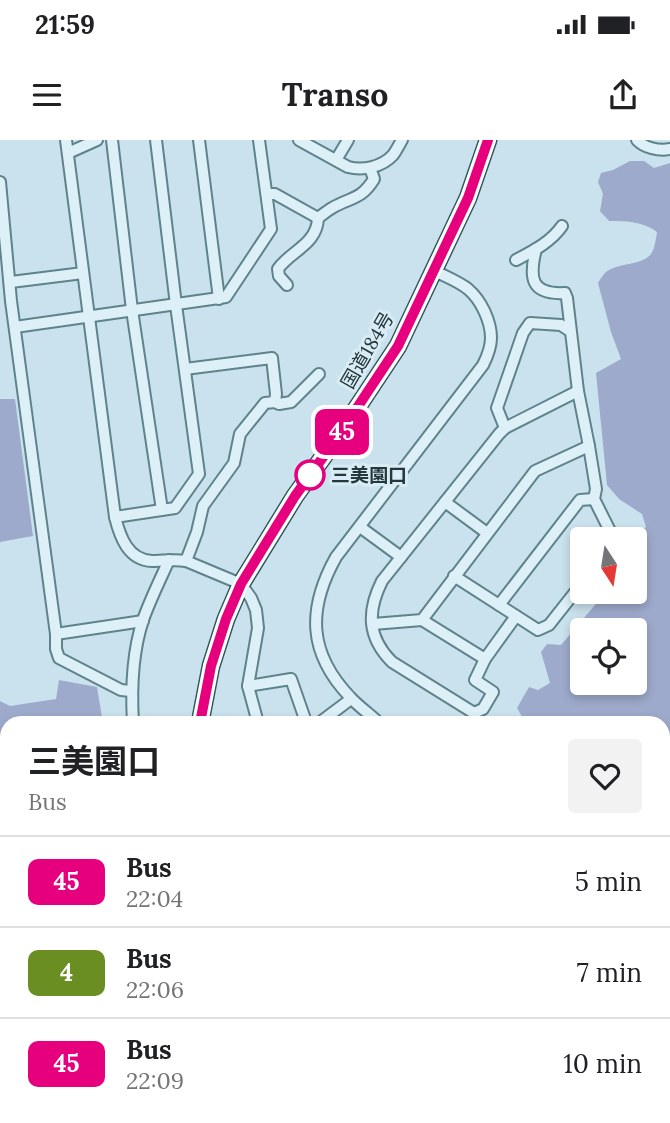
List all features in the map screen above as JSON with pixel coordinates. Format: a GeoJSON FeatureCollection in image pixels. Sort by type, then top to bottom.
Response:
{"type":"FeatureCollection","features":[{"type":"Feature","properties":{"kind":"highway","name":"国道184号"},"geometry":{"type":"LineString","coordinates":[[201,716],[211,666],[241,584],[295,496],[398,346],[468,198],[488,140]]}},
{"type":"Feature","properties":{"kind":"street"},"geometry":{"type":"LineString","coordinates":[[66,140],[115,517],[120,537],[139,559],[186,561],[241,584],[256,610],[258,628],[248,686],[256,716]]}},
{"type":"Feature","properties":{"kind":"street"},"geometry":{"type":"LineString","coordinates":[[68,153],[97,140]]}},
{"type":"Feature","properties":{"kind":"street"},"geometry":{"type":"LineString","coordinates":[[111,140],[132,310],[162,510]]}},
{"type":"Feature","properties":{"kind":"street"},"geometry":{"type":"LineString","coordinates":[[115,517],[175,508],[200,474],[156,140]]}},
{"type":"Feature","properties":{"kind":"street"},"geometry":{"type":"LineString","coordinates":[[199,140],[219,299]]}},
{"type":"Feature","properties":{"kind":"street"},"geometry":{"type":"LineString","coordinates":[[15,327],[226,297],[271,229],[259,140]]}},
{"type":"Feature","properties":{"kind":"street"},"geometry":{"type":"LineString","coordinates":[[299,140],[348,167],[357,169],[370,168],[392,157],[402,140]]}},
{"type":"Feature","properties":{"kind":"street"},"geometry":{"type":"LineString","coordinates":[[336,160],[348,140]]}},
{"type":"Feature","properties":{"kind":"street"},"geometry":{"type":"LineString","coordinates":[[637,140],[644,146],[670,149]]}},
{"type":"Feature","properties":{"kind":"street"},"geometry":{"type":"LineString","coordinates":[[318,218],[368,189],[374,179],[370,168]]}},
{"type":"Feature","properties":{"kind":"street"},"geometry":{"type":"LineString","coordinates":[[0,182],[15,327],[56,649],[59,658],[121,690],[131,691]]}},
{"type":"Feature","properties":{"kind":"street"},"geometry":{"type":"LineString","coordinates":[[267,194],[275,194],[318,218]]}},
{"type":"Feature","properties":{"kind":"street"},"geometry":{"type":"LineString","coordinates":[[287,285],[279,276],[278,269],[299,251],[318,228],[318,218]]}},
{"type":"Feature","properties":{"kind":"street"},"geometry":{"type":"LineString","coordinates":[[516,260],[536,249],[562,226]]}},
{"type":"Feature","properties":{"kind":"street"},"geometry":{"type":"LineString","coordinates":[[536,249],[531,269],[534,282],[550,294],[565,293],[567,298],[578,391],[596,489],[594,499],[608,527]]}},
{"type":"Feature","properties":{"kind":"street"},"geometry":{"type":"LineString","coordinates":[[371,716],[351,699],[329,670],[321,652],[316,627],[316,604],[335,556],[483,365],[489,351],[490,328],[477,298],[466,287],[433,270]]}},
{"type":"Feature","properties":{"kind":"street"},"geometry":{"type":"LineString","coordinates":[[10,282],[83,273]]}},
{"type":"Feature","properties":{"kind":"street"},"geometry":{"type":"LineString","coordinates":[[505,428],[497,408],[523,333],[530,323],[561,325],[570,331]]}},
{"type":"Feature","properties":{"kind":"street"},"geometry":{"type":"LineString","coordinates":[[185,369],[272,358],[275,401]]}},
{"type":"Feature","properties":{"kind":"street"},"geometry":{"type":"LineString","coordinates":[[186,561],[204,506],[234,463],[240,434],[265,403],[291,402],[319,374]]}},
{"type":"Feature","properties":{"kind":"street"},"geometry":{"type":"LineString","coordinates":[[516,616],[485,659],[474,680],[493,692],[483,709],[474,713],[382,653],[376,641],[373,624],[373,602],[382,581],[505,428],[578,391]]}},
{"type":"Feature","properties":{"kind":"street"},"geometry":{"type":"LineString","coordinates":[[422,620],[535,471],[589,446]]}},
{"type":"Feature","properties":{"kind":"street"},"geometry":{"type":"LineString","coordinates":[[499,605],[580,500],[594,499]]}},
{"type":"Feature","properties":{"kind":"street"},"geometry":{"type":"LineString","coordinates":[[445,502],[487,533]]}},
{"type":"Feature","properties":{"kind":"street"},"geometry":{"type":"LineString","coordinates":[[360,527],[401,557]]}},
{"type":"Feature","properties":{"kind":"street"},"geometry":{"type":"LineString","coordinates":[[133,716],[131,691],[134,661],[143,621],[169,560]]}},
{"type":"Feature","properties":{"kind":"street"},"geometry":{"type":"LineString","coordinates":[[454,576],[538,630],[548,625],[570,598]]}},
{"type":"Feature","properties":{"kind":"street"},"geometry":{"type":"LineString","coordinates":[[373,624],[422,620],[485,659]]}},
{"type":"Feature","properties":{"kind":"street"},"geometry":{"type":"LineString","coordinates":[[56,634],[143,621]]}},
{"type":"Feature","properties":{"kind":"street"},"geometry":{"type":"LineString","coordinates":[[248,686],[290,679],[304,716]]}},
{"type":"Feature","properties":{"kind":"street"},"geometry":{"type":"LineString","coordinates":[[328,716],[351,699]]}},
{"type":"Feature","properties":{"kind":"shaded area"},"geometry":{"type":"Polygon","coordinates":[[[630,161],[644,161],[654,168],[670,163],[670,716],[522,716],[517,708],[529,687],[538,690],[550,683],[541,652],[547,644],[561,645],[570,634],[570,695],[647,695],[647,618],[584,618],[596,604],[648,604],[648,527],[642,514],[619,499],[607,485],[596,373],[621,359],[598,283],[610,270],[647,258],[653,249],[657,232],[640,224],[609,221],[600,211],[603,194],[598,182],[601,173],[630,161]]]}},
{"type":"Feature","properties":{"kind":"shaded area"},"geometry":{"type":"Polygon","coordinates":[[[0,399],[15,399],[33,536],[0,542],[0,399]]]}},
{"type":"Feature","properties":{"kind":"shaded area"},"geometry":{"type":"Polygon","coordinates":[[[59,680],[97,687],[102,716],[0,716],[0,701],[10,706],[56,699],[59,680]]]}},
{"type":"Feature","properties":{"kind":"bus line","name":"45"},"geometry":{"type":"LineString","coordinates":[[201,716],[211,666],[241,584],[295,496],[398,346],[468,198],[488,140]]}},
{"type":"Feature","properties":{"kind":"place","name":"三美園口"},"geometry":{"type":"Point","coordinates":[310,475]}}]}
